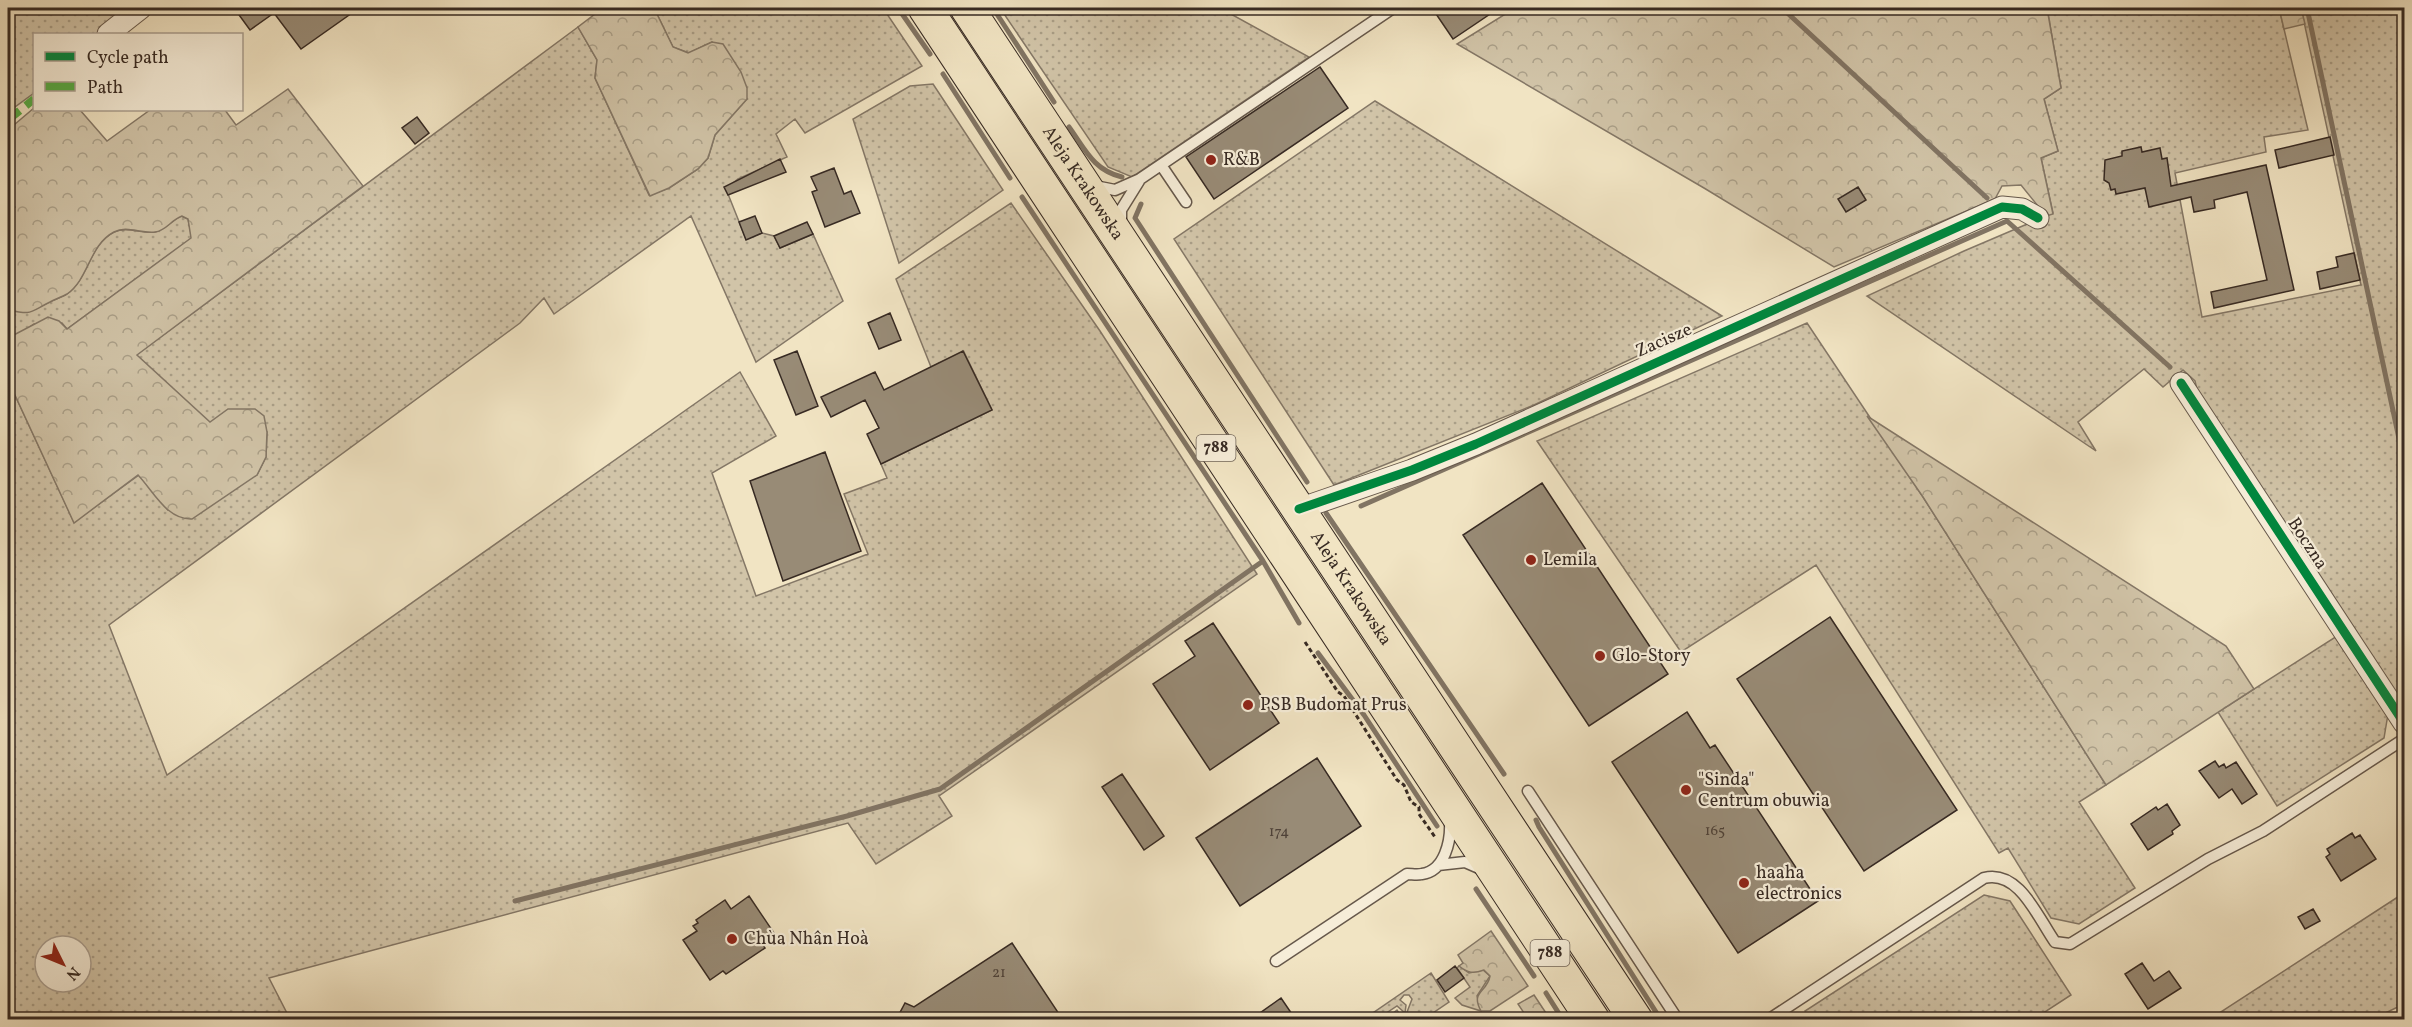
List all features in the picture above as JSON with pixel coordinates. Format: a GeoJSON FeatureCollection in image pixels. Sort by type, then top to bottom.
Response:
{"type":"FeatureCollection","features":[{"type":"Feature","properties":{"kind":"main road","name":"Aleja Krakowska"},"geometry":{"type":"LineString","coordinates":[[925,8],[1593,1020]]}},
{"type":"Feature","properties":{"kind":"main road","name":"Aleja Krakowska"},"geometry":{"type":"LineString","coordinates":[[967,8],[1636,1020]]}},
{"type":"Feature","properties":{"kind":"street"},"geometry":{"type":"LineString","coordinates":[[109,33],[141,8]]}},
{"type":"Feature","properties":{"kind":"street","name":"Zacisze"},"geometry":{"type":"LineString","coordinates":[[1299,509],[1412,470],[1476,444],[2002,207],[2022,210],[2037,218]]}},
{"type":"Feature","properties":{"kind":"street","name":"Boczna"},"geometry":{"type":"LineString","coordinates":[[2181,383],[2404,723]]}},
{"type":"Feature","properties":{"kind":"lane"},"geometry":{"type":"LineString","coordinates":[[1081,180],[1103,189],[1115,190],[1140,179],[1393,8]]}},
{"type":"Feature","properties":{"kind":"lane"},"geometry":{"type":"LineString","coordinates":[[1161,165],[1186,202]]}},
{"type":"Feature","properties":{"kind":"lane"},"geometry":{"type":"LineString","coordinates":[[1137,264],[1121,223],[1121,210],[1140,179]]}},
{"type":"Feature","properties":{"kind":"lane"},"geometry":{"type":"LineString","coordinates":[[1768,1020],[1984,879],[1993,876],[2013,882],[2055,942],[2070,944],[2208,859],[2263,831],[2404,739]]}},
{"type":"Feature","properties":{"kind":"lane"},"geometry":{"type":"LineString","coordinates":[[1528,791],[1678,1020]]}},
{"type":"Feature","properties":{"kind":"lane"},"geometry":{"type":"LineString","coordinates":[[1438,865],[1450,843],[1447,797]]}},
{"type":"Feature","properties":{"kind":"lane"},"geometry":{"type":"LineString","coordinates":[[1276,961],[1407,874],[1424,874],[1438,865],[1465,862],[1482,870],[1507,888]]}},
{"type":"Feature","properties":{"kind":"path"},"geometry":{"type":"LineString","coordinates":[[1305,642],[1338,692],[1344,696],[1390,770],[1404,785],[1411,802],[1419,807],[1419,814],[1440,845]]}},
{"type":"Feature","properties":{"kind":"green space"},"geometry":{"type":"Polygon","coordinates":[[[8,8],[125,8],[97,33],[33,33],[33,94],[8,112],[8,8]]]}},
{"type":"Feature","properties":{"kind":"green space"},"geometry":{"type":"Polygon","coordinates":[[[603,8],[654,8],[673,47],[688,53],[712,42],[723,44],[741,72],[747,88],[747,99],[715,135],[708,158],[698,169],[669,188],[650,196],[595,78],[597,60],[578,27],[603,8]]]}},
{"type":"Feature","properties":{"kind":"green space"},"geometry":{"type":"Polygon","coordinates":[[[654,8],[883,8],[922,66],[805,133],[795,119],[776,134],[787,157],[738,179],[726,189],[746,239],[762,233],[774,236],[780,248],[813,234],[843,301],[756,362],[691,216],[554,314],[544,298],[520,323],[109,625],[167,775],[740,372],[776,436],[712,473],[756,596],[868,554],[844,494],[887,478],[881,464],[992,410],[964,352],[931,367],[896,279],[1011,203],[1100,331],[1257,574],[939,796],[952,816],[876,864],[848,823],[269,978],[290,1019],[8,1019],[8,380],[74,522],[139,475],[168,510],[257,475],[266,457],[267,432],[210,423],[136,355],[578,27],[597,60],[595,78],[649,195],[669,188],[698,169],[708,158],[715,135],[747,99],[712,42],[689,53],[673,47],[654,8]]]}},
{"type":"Feature","properties":{"kind":"green space"},"geometry":{"type":"Polygon","coordinates":[[[1000,8],[1220,8],[1309,57],[1132,177],[1108,167],[1000,8]]]}},
{"type":"Feature","properties":{"kind":"green space"},"geometry":{"type":"Polygon","coordinates":[[[1515,8],[2047,8],[2061,88],[2044,99],[2058,151],[2041,158],[2053,214],[2046,216],[2021,185],[2002,186],[1995,199],[1834,267],[1704,188],[1457,44],[1515,8]]]}},
{"type":"Feature","properties":{"kind":"green space"},"geometry":{"type":"Polygon","coordinates":[[[2047,8],[2279,8],[2308,130],[2264,137],[2266,152],[2175,173],[2202,317],[2361,285],[2301,8],[2404,8],[2404,707],[2198,394],[2195,381],[2183,370],[2163,387],[2144,369],[2078,422],[2096,451],[1867,296],[2053,213],[2041,158],[2058,151],[2044,99],[2061,88],[2047,8]]]}},
{"type":"Feature","properties":{"kind":"green space"},"geometry":{"type":"Polygon","coordinates":[[[2279,8],[2301,8],[2305,24],[2284,29],[2279,8]]]}},
{"type":"Feature","properties":{"kind":"green space"},"geometry":{"type":"Polygon","coordinates":[[[933,84],[1003,190],[899,263],[853,119],[910,86],[933,84]]]}},
{"type":"Feature","properties":{"kind":"green space"},"geometry":{"type":"Polygon","coordinates":[[[288,89],[363,186],[137,355],[210,422],[228,409],[255,409],[264,416],[267,432],[266,457],[257,475],[192,519],[175,515],[168,510],[138,475],[74,523],[8,380],[8,338],[48,317],[59,321],[67,329],[191,238],[188,219],[182,216],[162,230],[155,232],[124,229],[114,232],[99,245],[80,280],[67,294],[30,312],[8,310],[8,213],[15,207],[8,196],[8,130],[33,109],[33,111],[81,111],[107,141],[149,111],[226,111],[236,125],[288,89]]]}},
{"type":"Feature","properties":{"kind":"green space"},"geometry":{"type":"Polygon","coordinates":[[[1375,101],[1722,316],[1534,405],[1334,485],[1174,239],[1375,101]]]}},
{"type":"Feature","properties":{"kind":"green space"},"geometry":{"type":"Polygon","coordinates":[[[181,216],[188,219],[192,238],[67,329],[62,323],[34,324],[18,335],[8,338],[8,310],[30,310],[67,294],[80,279],[99,244],[106,237],[119,230],[159,231],[181,216]]]}},
{"type":"Feature","properties":{"kind":"green space"},"geometry":{"type":"Polygon","coordinates":[[[1807,323],[1923,497],[2106,785],[2079,802],[2135,888],[2079,924],[2051,918],[2008,848],[1999,853],[1816,565],[1681,652],[1537,441],[1807,323]]]}},
{"type":"Feature","properties":{"kind":"green space"},"geometry":{"type":"Polygon","coordinates":[[[1867,416],[2226,646],[2254,689],[2106,785],[1923,497],[1867,416]]]}},
{"type":"Feature","properties":{"kind":"green space"},"geometry":{"type":"Polygon","coordinates":[[[2337,636],[2388,714],[2384,738],[2277,806],[2218,712],[2337,636]]]}},
{"type":"Feature","properties":{"kind":"green space"},"geometry":{"type":"Polygon","coordinates":[[[2404,893],[2404,1004],[2373,1019],[2210,1019],[2404,893]]]}},
{"type":"Feature","properties":{"kind":"green space"},"geometry":{"type":"Polygon","coordinates":[[[1984,895],[2010,901],[2071,995],[2034,1019],[1810,1019],[1805,1011],[1984,895]]]}},
{"type":"Feature","properties":{"kind":"green space"},"geometry":{"type":"Polygon","coordinates":[[[1491,931],[1528,986],[1490,1011],[1481,1011],[1477,999],[1490,976],[1484,970],[1471,972],[1462,968],[1459,966],[1463,963],[1458,955],[1491,931]]]}},
{"type":"Feature","properties":{"kind":"green space"},"geometry":{"type":"Polygon","coordinates":[[[1459,966],[1469,973],[1483,970],[1490,976],[1477,996],[1481,1011],[1462,1005],[1455,998],[1470,987],[1457,968],[1459,966]]]}},
{"type":"Feature","properties":{"kind":"green space"},"geometry":{"type":"Polygon","coordinates":[[[1431,973],[1449,1002],[1424,1019],[1409,1019],[1411,1017],[1407,1012],[1412,999],[1409,995],[1404,995],[1400,1000],[1406,1005],[1405,1013],[1397,1006],[1385,1014],[1387,1018],[1397,1010],[1403,1019],[1364,1019],[1431,973]]]}},
{"type":"Feature","properties":{"kind":"green space"},"geometry":{"type":"Polygon","coordinates":[[[1534,995],[1550,1019],[1528,1019],[1518,1004],[1534,995]]]}},
{"type":"Feature","properties":{"kind":"building"},"geometry":{"type":"Polygon","coordinates":[[[234,8],[359,8],[301,49],[274,13],[250,30],[234,8]]]}},
{"type":"Feature","properties":{"kind":"building"},"geometry":{"type":"Polygon","coordinates":[[[1432,8],[1499,8],[1453,39],[1432,8]]]}},
{"type":"Feature","properties":{"kind":"building"},"geometry":{"type":"Polygon","coordinates":[[[1320,67],[1348,108],[1214,199],[1186,157],[1320,67]]]}},
{"type":"Feature","properties":{"kind":"building"},"geometry":{"type":"Polygon","coordinates":[[[417,117],[429,133],[415,144],[402,128],[417,117]]]}},
{"type":"Feature","properties":{"kind":"building"},"geometry":{"type":"Polygon","coordinates":[[[2330,137],[2334,155],[2279,168],[2275,150],[2330,137]]]}},
{"type":"Feature","properties":{"kind":"building"},"geometry":{"type":"Polygon","coordinates":[[[2141,147],[2142,152],[2160,148],[2162,159],[2167,158],[2171,186],[2266,165],[2294,290],[2214,308],[2211,292],[2267,280],[2247,192],[2214,200],[2215,208],[2194,212],[2191,197],[2149,207],[2145,188],[2116,194],[2115,189],[2111,190],[2109,183],[2104,180],[2105,160],[2122,156],[2122,151],[2141,147]]]}},
{"type":"Feature","properties":{"kind":"building"},"geometry":{"type":"Polygon","coordinates":[[[780,159],[786,172],[728,195],[724,187],[780,159]]]}},
{"type":"Feature","properties":{"kind":"building"},"geometry":{"type":"Polygon","coordinates":[[[834,168],[844,194],[851,191],[860,213],[825,227],[812,192],[817,190],[811,177],[834,168]]]}},
{"type":"Feature","properties":{"kind":"building"},"geometry":{"type":"Polygon","coordinates":[[[1858,187],[1866,200],[1846,212],[1838,199],[1858,187]]]}},
{"type":"Feature","properties":{"kind":"building"},"geometry":{"type":"Polygon","coordinates":[[[755,216],[762,233],[746,240],[739,222],[755,216]]]}},
{"type":"Feature","properties":{"kind":"building"},"geometry":{"type":"Polygon","coordinates":[[[807,222],[813,234],[780,248],[774,236],[807,222]]]}},
{"type":"Feature","properties":{"kind":"building"},"geometry":{"type":"Polygon","coordinates":[[[2354,253],[2360,280],[2320,289],[2317,272],[2338,267],[2336,257],[2354,253]]]}},
{"type":"Feature","properties":{"kind":"building"},"geometry":{"type":"Polygon","coordinates":[[[890,313],[901,340],[879,349],[868,323],[890,313]]]}},
{"type":"Feature","properties":{"kind":"building"},"geometry":{"type":"Polygon","coordinates":[[[797,351],[818,406],[796,415],[774,360],[797,351]]]}},
{"type":"Feature","properties":{"kind":"building"},"geometry":{"type":"Polygon","coordinates":[[[963,351],[992,410],[881,464],[867,434],[879,428],[865,400],[831,417],[821,397],[875,372],[884,390],[963,351]]]}},
{"type":"Feature","properties":{"kind":"building"},"geometry":{"type":"Polygon","coordinates":[[[825,452],[861,551],[783,581],[750,481],[825,452]]]}},
{"type":"Feature","properties":{"kind":"building"},"geometry":{"type":"Polygon","coordinates":[[[1542,483],[1668,674],[1589,726],[1463,535],[1542,483]]]}},
{"type":"Feature","properties":{"kind":"building"},"geometry":{"type":"Polygon","coordinates":[[[1830,617],[1957,810],[1864,871],[1737,679],[1830,617]]]}},
{"type":"Feature","properties":{"kind":"building"},"geometry":{"type":"Polygon","coordinates":[[[1213,623],[1279,723],[1210,770],[1153,684],[1195,656],[1185,641],[1213,623]]]}},
{"type":"Feature","properties":{"kind":"building"},"geometry":{"type":"Polygon","coordinates":[[[1687,712],[1710,748],[1715,745],[1818,901],[1738,953],[1612,762],[1687,712]]]}},
{"type":"Feature","properties":{"kind":"building"},"geometry":{"type":"Polygon","coordinates":[[[1317,758],[1361,826],[1240,906],[1196,838],[1317,758]]]}},
{"type":"Feature","properties":{"kind":"building"},"geometry":{"type":"Polygon","coordinates":[[[2215,761],[2219,767],[2224,764],[2226,768],[2236,762],[2257,794],[2242,804],[2232,789],[2219,798],[2199,771],[2215,761]]]}},
{"type":"Feature","properties":{"kind":"building"},"geometry":{"type":"Polygon","coordinates":[[[1122,774],[1164,836],[1144,850],[1102,787],[1122,774]]]}},
{"type":"Feature","properties":{"kind":"building"},"geometry":{"type":"Polygon","coordinates":[[[2167,804],[2180,825],[2172,831],[2173,834],[2148,850],[2131,824],[2156,807],[2158,810],[2167,804]]]}},
{"type":"Feature","properties":{"kind":"building"},"geometry":{"type":"Polygon","coordinates":[[[2352,833],[2355,838],[2360,835],[2376,859],[2341,881],[2326,857],[2330,854],[2327,849],[2352,833]]]}},
{"type":"Feature","properties":{"kind":"building"},"geometry":{"type":"Polygon","coordinates":[[[749,896],[776,936],[763,945],[765,948],[726,974],[723,971],[710,980],[683,940],[697,931],[693,926],[698,923],[696,920],[725,900],[731,909],[749,896]]]}},
{"type":"Feature","properties":{"kind":"building"},"geometry":{"type":"Polygon","coordinates":[[[2313,909],[2320,921],[2305,929],[2298,917],[2313,909]]]}},
{"type":"Feature","properties":{"kind":"building"},"geometry":{"type":"Polygon","coordinates":[[[1012,943],[1063,1020],[896,1020],[905,1003],[914,1007],[1012,943]]]}},
{"type":"Feature","properties":{"kind":"building"},"geometry":{"type":"Polygon","coordinates":[[[2142,963],[2154,981],[2169,971],[2181,988],[2148,1009],[2125,974],[2142,963]]]}},
{"type":"Feature","properties":{"kind":"building"},"geometry":{"type":"Polygon","coordinates":[[[1455,966],[1464,978],[1445,992],[1437,980],[1455,966]]]}},
{"type":"Feature","properties":{"kind":"building"},"geometry":{"type":"Polygon","coordinates":[[[1281,998],[1296,1020],[1250,1020],[1281,998]]]}},
{"type":"Feature","properties":{"kind":"waterway"},"geometry":{"type":"LineString","coordinates":[[898,8],[930,54]]}},
{"type":"Feature","properties":{"kind":"waterway"},"geometry":{"type":"LineString","coordinates":[[993,8],[1054,102]]}},
{"type":"Feature","properties":{"kind":"waterway"},"geometry":{"type":"LineString","coordinates":[[1782,8],[1987,198]]}},
{"type":"Feature","properties":{"kind":"waterway"},"geometry":{"type":"LineString","coordinates":[[2307,8],[2404,462]]}},
{"type":"Feature","properties":{"kind":"waterway"},"geometry":{"type":"LineString","coordinates":[[943,74],[1010,178]]}},
{"type":"Feature","properties":{"kind":"waterway"},"geometry":{"type":"LineString","coordinates":[[1069,127],[1097,164],[1112,174],[1122,177]]}},
{"type":"Feature","properties":{"kind":"waterway"},"geometry":{"type":"LineString","coordinates":[[1022,197],[1263,561],[1299,623]]}},
{"type":"Feature","properties":{"kind":"waterway"},"geometry":{"type":"LineString","coordinates":[[1141,204],[1135,218],[1307,482]]}},
{"type":"Feature","properties":{"kind":"waterway"},"geometry":{"type":"LineString","coordinates":[[1361,506],[2007,221],[2170,367]]}},
{"type":"Feature","properties":{"kind":"waterway"},"geometry":{"type":"LineString","coordinates":[[1326,513],[1504,774]]}},
{"type":"Feature","properties":{"kind":"waterway"},"geometry":{"type":"LineString","coordinates":[[515,901],[847,816],[940,789],[1263,561]]}},
{"type":"Feature","properties":{"kind":"waterway"},"geometry":{"type":"LineString","coordinates":[[1318,653],[1364,715],[1437,826]]}},
{"type":"Feature","properties":{"kind":"waterway"},"geometry":{"type":"LineString","coordinates":[[1536,820],[1661,1020]]}},
{"type":"Feature","properties":{"kind":"waterway"},"geometry":{"type":"LineString","coordinates":[[1476,889],[1534,976]]}},
{"type":"Feature","properties":{"kind":"waterway"},"geometry":{"type":"LineString","coordinates":[[1546,993],[1563,1020]]}},
{"type":"Feature","properties":{"kind":"marked path"},"geometry":{"type":"LineString","coordinates":[[8,120],[33,100]]}},
{"type":"Feature","properties":{"kind":"cycle path"},"geometry":{"type":"LineString","coordinates":[[1299,509],[1412,470],[1476,444],[2002,207],[2022,209],[2038,218]]}},
{"type":"Feature","properties":{"kind":"cycle path"},"geometry":{"type":"LineString","coordinates":[[2181,383],[2404,723]]}},
{"type":"Feature","properties":{"kind":"place","name":"R&B"},"geometry":{"type":"Point","coordinates":[1211,160]}},
{"type":"Feature","properties":{"kind":"place","name":"Lemila"},"geometry":{"type":"Point","coordinates":[1531,560]}},
{"type":"Feature","properties":{"kind":"place","name":"Glo-Story"},"geometry":{"type":"Point","coordinates":[1600,656]}},
{"type":"Feature","properties":{"kind":"place","name":"PSB Budomat Prus"},"geometry":{"type":"Point","coordinates":[1248,705]}},
{"type":"Feature","properties":{"kind":"place","name":"\"Sinda\" Centrum obuwia"},"geometry":{"type":"Point","coordinates":[1686,790]}},
{"type":"Feature","properties":{"kind":"place","name":"haaha electronics"},"geometry":{"type":"Point","coordinates":[1744,883]}},
{"type":"Feature","properties":{"kind":"place","name":"Chùa Nhân Hoà"},"geometry":{"type":"Point","coordinates":[732,939]}}]}
